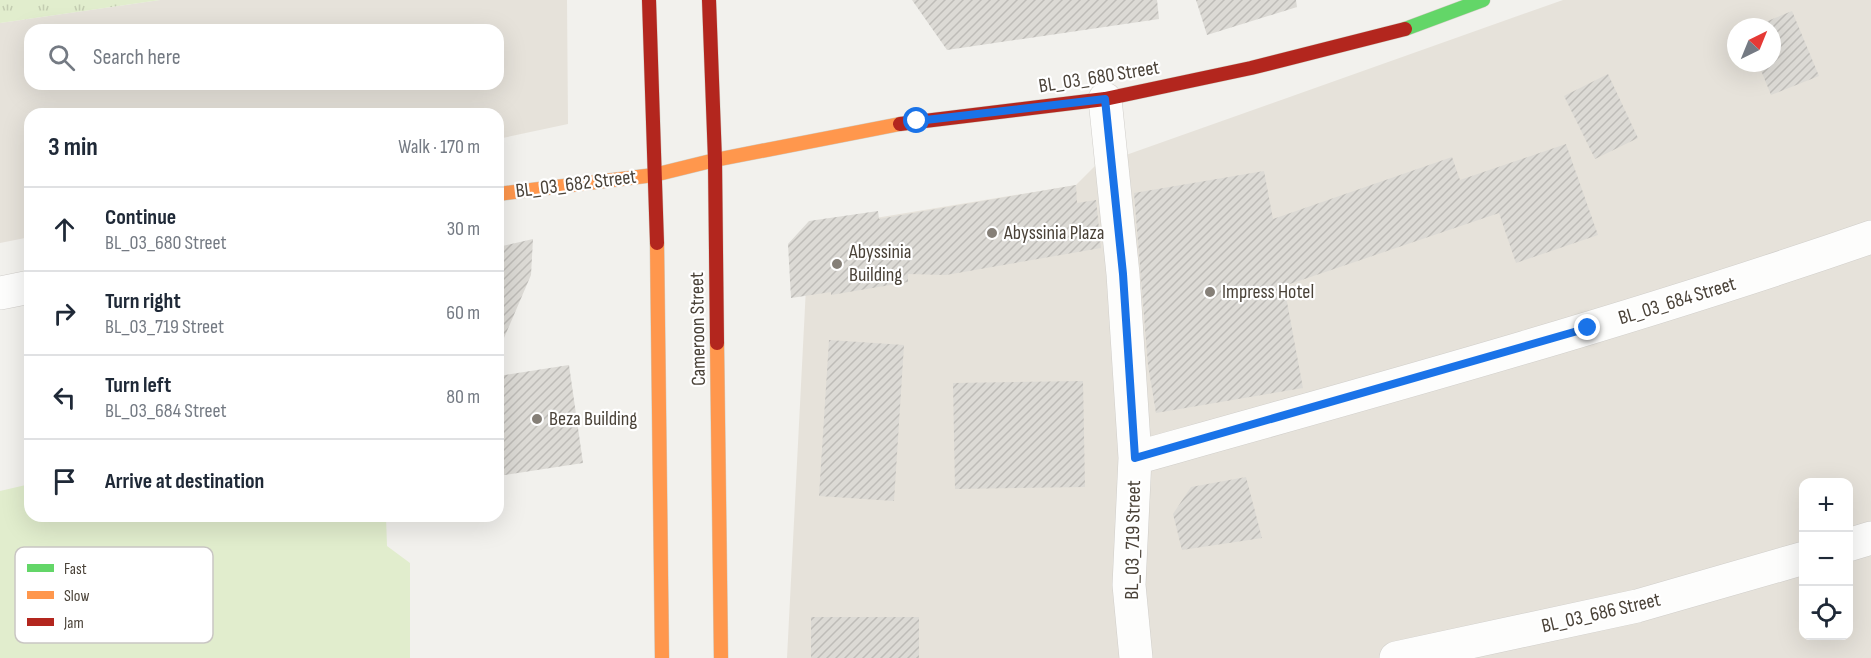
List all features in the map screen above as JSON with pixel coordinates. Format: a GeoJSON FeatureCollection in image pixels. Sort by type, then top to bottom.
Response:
{"type":"FeatureCollection","features":[{"type":"Feature","properties":{"kind":"main road","name":"Cameroon Street"},"geometry":{"type":"LineString","coordinates":[[649,0],[662,658]]}},
{"type":"Feature","properties":{"kind":"main road","name":"Cameroon Street"},"geometry":{"type":"LineString","coordinates":[[709,0],[715,160],[721,658]]}},
{"type":"Feature","properties":{"kind":"main road","name":"BL_03_680 Street"},"geometry":{"type":"LineString","coordinates":[[654,175],[715,160],[917,121],[1105,99],[1251,68],[1404,29],[1483,0]]}},
{"type":"Feature","properties":{"kind":"main road","name":"BL_03_682 Street"},"geometry":{"type":"LineString","coordinates":[[504,193],[654,175]]}},
{"type":"Feature","properties":{"kind":"street","name":"BL_03_719 Street"},"geometry":{"type":"LineString","coordinates":[[1105,99],[1123,274],[1135,458],[1129,585],[1136,658]]}},
{"type":"Feature","properties":{"kind":"street","name":"BL_03_684 Street"},"geometry":{"type":"LineString","coordinates":[[1135,458],[1426,376],[1714,290],[1871,237]]}},
{"type":"Feature","properties":{"kind":"street"},"geometry":{"type":"LineString","coordinates":[[0,293],[24,288]]}},
{"type":"Feature","properties":{"kind":"street"},"geometry":{"type":"LineString","coordinates":[[1853,543],[1871,538]]}},
{"type":"Feature","properties":{"kind":"street","name":"BL_03_686 Street"},"geometry":{"type":"LineString","coordinates":[[1396,658],[1637,606],[1799,559]]}},
{"type":"Feature","properties":{"kind":"shaded area"},"geometry":{"type":"Polygon","coordinates":[[[160,0],[567,0],[568,124],[504,138],[504,108],[24,108],[24,238],[0,243],[0,23],[160,0]]]}},
{"type":"Feature","properties":{"kind":"shaded area"},"geometry":{"type":"Polygon","coordinates":[[[1563,0],[1871,0],[1871,658],[787,658],[809,229],[1076,185],[1095,166],[1563,0]]]}},
{"type":"Feature","properties":{"kind":"green space"},"geometry":{"type":"Polygon","coordinates":[[[0,0],[160,0],[0,23],[0,0]]]}},
{"type":"Feature","properties":{"kind":"green space"},"geometry":{"type":"Polygon","coordinates":[[[24,485],[24,522],[386,522],[387,546],[410,563],[410,658],[0,658],[0,491],[24,485]]]}},
{"type":"Feature","properties":{"kind":"building"},"geometry":{"type":"Polygon","coordinates":[[[912,0],[1157,0],[1159,19],[947,50],[912,0]]]}},
{"type":"Feature","properties":{"kind":"building"},"geometry":{"type":"Polygon","coordinates":[[[1196,0],[1296,0],[1297,7],[1207,35],[1196,0]]]}},
{"type":"Feature","properties":{"kind":"building"},"geometry":{"type":"Polygon","coordinates":[[[1792,11],[1819,76],[1771,95],[1762,72],[1781,72],[1781,18],[1775,18],[1792,11]]]}},
{"type":"Feature","properties":{"kind":"building"},"geometry":{"type":"Polygon","coordinates":[[[1608,74],[1638,138],[1595,159],[1564,96],[1608,74]]]}},
{"type":"Feature","properties":{"kind":"building"},"geometry":{"type":"Polygon","coordinates":[[[1566,144],[1598,235],[1516,263],[1499,213],[1284,286],[1303,388],[1156,413],[1148,365],[1134,193],[1264,171],[1273,219],[1452,157],[1460,180],[1566,144]]]}},
{"type":"Feature","properties":{"kind":"building"},"geometry":{"type":"Polygon","coordinates":[[[1076,185],[1077,203],[1096,200],[1101,248],[946,275],[908,274],[908,282],[831,295],[831,292],[791,298],[788,244],[809,221],[878,211],[879,219],[1076,185]]]}},
{"type":"Feature","properties":{"kind":"building"},"geometry":{"type":"Polygon","coordinates":[[[533,239],[531,275],[504,338],[504,246],[533,239]]]}},
{"type":"Feature","properties":{"kind":"building"},"geometry":{"type":"Polygon","coordinates":[[[829,340],[904,345],[894,501],[819,496],[829,340]]]}},
{"type":"Feature","properties":{"kind":"building","name":"Beza Building"},"geometry":{"type":"Polygon","coordinates":[[[569,365],[583,463],[504,475],[504,375],[569,365]]]}},
{"type":"Feature","properties":{"kind":"building"},"geometry":{"type":"Polygon","coordinates":[[[1083,381],[1085,487],[955,489],[953,383],[1083,381]]]}},
{"type":"Feature","properties":{"kind":"building"},"geometry":{"type":"Polygon","coordinates":[[[1246,477],[1262,538],[1182,550],[1173,514],[1191,487],[1246,477]]]}},
{"type":"Feature","properties":{"kind":"building"},"geometry":{"type":"Polygon","coordinates":[[[811,617],[919,617],[919,658],[811,658],[811,617]]]}},
{"type":"Feature","properties":{"kind":"traffic: fast"},"geometry":{"type":"LineString","coordinates":[[1405,29],[1483,0]]}},
{"type":"Feature","properties":{"kind":"traffic: slow"},"geometry":{"type":"LineString","coordinates":[[504,193],[654,175],[715,160],[900,124]]}},
{"type":"Feature","properties":{"kind":"traffic: slow"},"geometry":{"type":"LineString","coordinates":[[657,243],[662,658]]}},
{"type":"Feature","properties":{"kind":"traffic: slow"},"geometry":{"type":"LineString","coordinates":[[717,343],[721,658]]}},
{"type":"Feature","properties":{"kind":"traffic: jam"},"geometry":{"type":"LineString","coordinates":[[649,0],[657,243]]}},
{"type":"Feature","properties":{"kind":"traffic: jam"},"geometry":{"type":"LineString","coordinates":[[709,0],[715,160],[717,343]]}},
{"type":"Feature","properties":{"kind":"traffic: jam"},"geometry":{"type":"LineString","coordinates":[[900,124],[1105,99],[1251,68],[1405,29]]}},
{"type":"Feature","properties":{"kind":"place","name":"Abyssinia Plaza"},"geometry":{"type":"Point","coordinates":[992,233]}},
{"type":"Feature","properties":{"kind":"place","name":"Abyssinia Building"},"geometry":{"type":"Point","coordinates":[837,264]}},
{"type":"Feature","properties":{"kind":"place","name":"Impress Hotel"},"geometry":{"type":"Point","coordinates":[1210,292]}},
{"type":"Feature","properties":{"kind":"place","name":"Beza Building"},"geometry":{"type":"Point","coordinates":[537,419]}},
{"type":"Feature","properties":{"kind":"route"},"geometry":{"type":"LineString","coordinates":[[917,121],[1105,99],[1123,274],[1135,458],[1588,328]]}}]}
